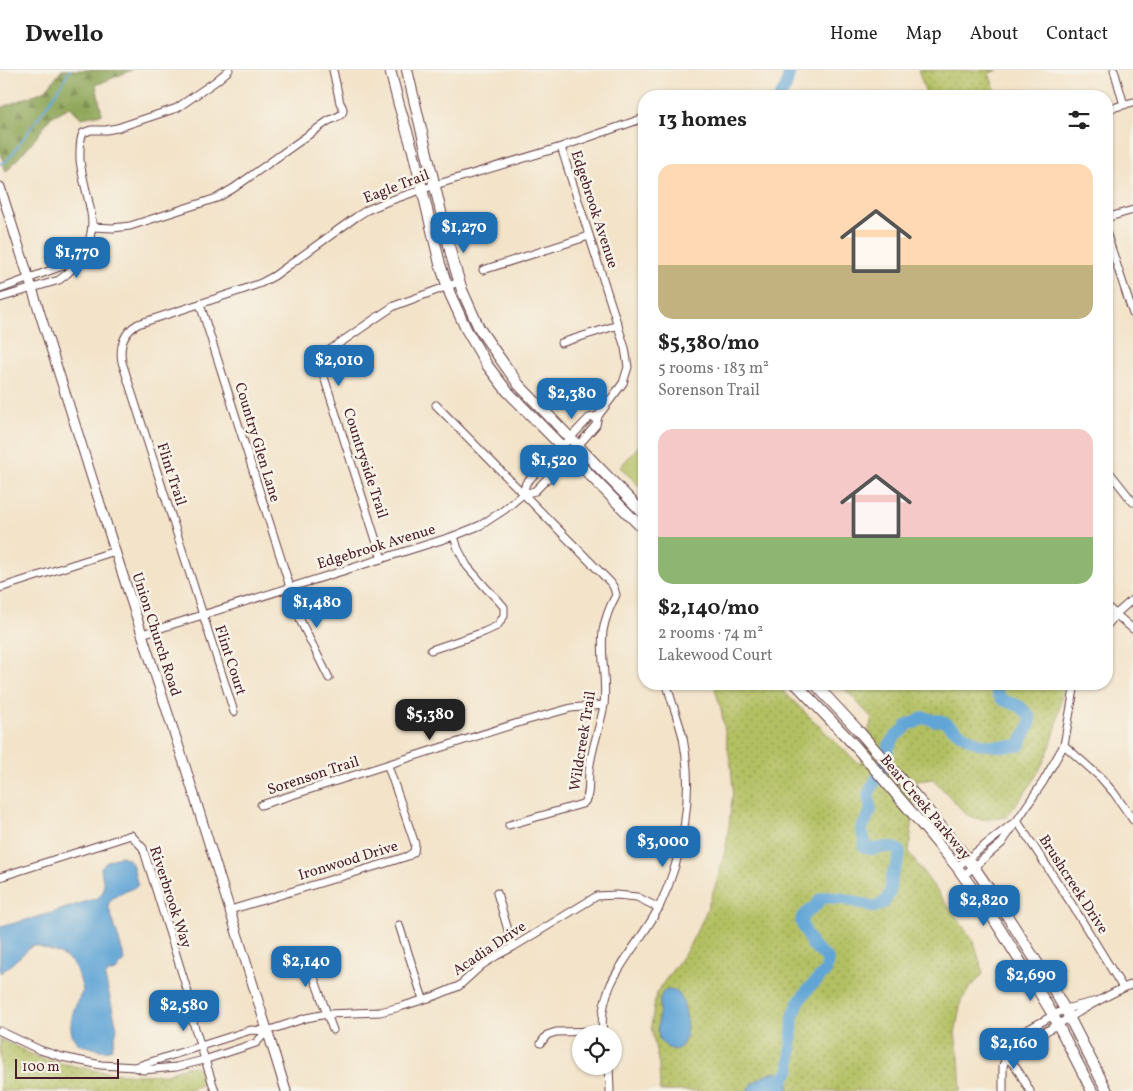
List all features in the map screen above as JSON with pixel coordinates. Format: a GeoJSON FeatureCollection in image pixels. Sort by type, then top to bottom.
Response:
{"type":"FeatureCollection","features":[{"type":"Feature","properties":{"kind":"main road"},"geometry":{"type":"LineString","coordinates":[[390,70],[413,151],[437,252],[447,286],[463,324],[487,365],[507,391],[638,524]]}},
{"type":"Feature","properties":{"kind":"main road"},"geometry":{"type":"LineString","coordinates":[[407,70],[445,233],[459,282],[479,328],[511,374],[638,508]]}},
{"type":"Feature","properties":{"kind":"main road","name":"Bear Creek Parkway"},"geometry":{"type":"LineString","coordinates":[[802,690],[856,747],[960,871],[997,925],[1053,1015],[1092,1091]]}},
{"type":"Feature","properties":{"kind":"main road","name":"Bear Creek Parkway"},"geometry":{"type":"LineString","coordinates":[[821,690],[858,729],[926,808],[970,863],[1032,954],[1067,1014],[1107,1091]]}},
{"type":"Feature","properties":{"kind":"street"},"geometry":{"type":"LineString","coordinates":[[0,298],[53,282],[65,276],[82,257],[92,227],[92,214],[81,164],[80,142],[83,133],[91,130],[117,128],[177,108],[216,82],[229,70]]}},
{"type":"Feature","properties":{"kind":"street"},"geometry":{"type":"LineString","coordinates":[[92,227],[113,228],[130,226],[208,202],[234,188],[328,121],[341,115],[343,109],[333,70]]}},
{"type":"Feature","properties":{"kind":"street"},"geometry":{"type":"LineString","coordinates":[[1114,70],[1124,105]]}},
{"type":"Feature","properties":{"kind":"street"},"geometry":{"type":"LineString","coordinates":[[1113,108],[1133,102]]}},
{"type":"Feature","properties":{"kind":"street","name":"Eagle Trail"},"geometry":{"type":"LineString","coordinates":[[123,340],[131,329],[138,324],[261,283],[274,276],[367,210],[435,185],[561,147],[638,120]]}},
{"type":"Feature","properties":{"kind":"street","name":"Edgebrook Avenue"},"geometry":{"type":"LineString","coordinates":[[142,634],[473,529],[504,510],[523,494],[535,491],[578,446],[596,425],[598,416],[623,383],[628,367],[618,325],[561,147]]}},
{"type":"Feature","properties":{"kind":"street","name":"Union Church Road"},"geometry":{"type":"LineString","coordinates":[[0,187],[286,1091]]}},
{"type":"Feature","properties":{"kind":"street"},"geometry":{"type":"LineString","coordinates":[[1113,216],[1133,210]]}},
{"type":"Feature","properties":{"kind":"street"},"geometry":{"type":"LineString","coordinates":[[0,289],[70,262],[90,236]]}},
{"type":"Feature","properties":{"kind":"street"},"geometry":{"type":"LineString","coordinates":[[483,270],[589,236]]}},
{"type":"Feature","properties":{"kind":"street"},"geometry":{"type":"LineString","coordinates":[[1113,253],[1133,314]]}},
{"type":"Feature","properties":{"kind":"street","name":"Countryside Trail"},"geometry":{"type":"LineString","coordinates":[[382,559],[318,358],[394,306],[459,282]]}},
{"type":"Feature","properties":{"kind":"street","name":"Country Glen Lane"},"geometry":{"type":"LineString","coordinates":[[200,304],[301,622],[329,678]]}},
{"type":"Feature","properties":{"kind":"street"},"geometry":{"type":"LineString","coordinates":[[561,343],[618,325]]}},
{"type":"Feature","properties":{"kind":"street","name":"Flint Trail"},"geometry":{"type":"LineString","coordinates":[[123,340],[122,362],[202,615]]}},
{"type":"Feature","properties":{"kind":"street"},"geometry":{"type":"LineString","coordinates":[[436,404],[523,494]]}},
{"type":"Feature","properties":{"kind":"street","name":"Edgebrook Avenue"},"geometry":{"type":"LineString","coordinates":[[523,494],[526,483],[589,418],[598,416]]}},
{"type":"Feature","properties":{"kind":"street"},"geometry":{"type":"LineString","coordinates":[[1113,477],[1133,502]]}},
{"type":"Feature","properties":{"kind":"street","name":"Wildcreek Trail"},"geometry":{"type":"LineString","coordinates":[[509,825],[586,802],[588,797],[590,757],[604,705],[604,630],[616,595],[611,583],[523,494]]}},
{"type":"Feature","properties":{"kind":"street"},"geometry":{"type":"LineString","coordinates":[[431,650],[497,626],[504,616],[504,607],[467,566],[454,536]]}},
{"type":"Feature","properties":{"kind":"street"},"geometry":{"type":"LineString","coordinates":[[0,588],[115,552]]}},
{"type":"Feature","properties":{"kind":"street"},"geometry":{"type":"LineString","coordinates":[[1113,618],[1133,599]]}},
{"type":"Feature","properties":{"kind":"street"},"geometry":{"type":"LineString","coordinates":[[1113,612],[1133,630]]}},
{"type":"Feature","properties":{"kind":"street","name":"Flint Court"},"geometry":{"type":"LineString","coordinates":[[202,615],[234,712]]}},
{"type":"Feature","properties":{"kind":"street"},"geometry":{"type":"LineString","coordinates":[[603,1025],[602,1014],[613,979],[659,908],[678,856],[684,829],[687,775],[683,739],[669,690]]}},
{"type":"Feature","properties":{"kind":"street"},"geometry":{"type":"LineString","coordinates":[[960,871],[1002,843],[1043,782],[1064,745],[1074,690]]}},
{"type":"Feature","properties":{"kind":"street","name":"Sorenson Trail"},"geometry":{"type":"LineString","coordinates":[[262,805],[521,722],[571,708],[604,705]]}},
{"type":"Feature","properties":{"kind":"street"},"geometry":{"type":"LineString","coordinates":[[1064,745],[1101,778],[1133,820]]}},
{"type":"Feature","properties":{"kind":"street","name":"Ironwood Drive"},"geometry":{"type":"LineString","coordinates":[[230,910],[383,864],[408,856],[414,852],[414,844],[388,766]]}},
{"type":"Feature","properties":{"kind":"street","name":"Brushcreek Drive"},"geometry":{"type":"LineString","coordinates":[[1017,821],[1071,903],[1123,988]]}},
{"type":"Feature","properties":{"kind":"street","name":"Riverbrook Way"},"geometry":{"type":"LineString","coordinates":[[0,877],[131,835],[143,848],[189,996],[192,1022],[200,1046]]}},
{"type":"Feature","properties":{"kind":"street"},"geometry":{"type":"LineString","coordinates":[[960,871],[970,863]]}},
{"type":"Feature","properties":{"kind":"street"},"geometry":{"type":"LineString","coordinates":[[496,893],[513,947]]}},
{"type":"Feature","properties":{"kind":"street","name":"Acadia Drive"},"geometry":{"type":"LineString","coordinates":[[267,1031],[306,1018],[327,1014],[380,1012],[400,1007],[459,986],[482,965],[597,896],[616,894],[637,897],[659,908]]}},
{"type":"Feature","properties":{"kind":"street"},"geometry":{"type":"LineString","coordinates":[[399,925],[423,999]]}},
{"type":"Feature","properties":{"kind":"street"},"geometry":{"type":"LineString","coordinates":[[306,955],[334,1030]]}},
{"type":"Feature","properties":{"kind":"street"},"geometry":{"type":"LineString","coordinates":[[1003,1091],[1003,1066],[1018,1036],[1053,1015],[1067,1014],[1133,984]]}},
{"type":"Feature","properties":{"kind":"street"},"geometry":{"type":"LineString","coordinates":[[1014,1046],[1058,1025],[1067,1014]]}},
{"type":"Feature","properties":{"kind":"street"},"geometry":{"type":"LineString","coordinates":[[135,1068],[251,1030],[267,1031]]}},
{"type":"Feature","properties":{"kind":"street"},"geometry":{"type":"LineString","coordinates":[[0,1031],[40,1050],[62,1057],[100,1065],[156,1070],[204,1060],[256,1043],[267,1031]]}},
{"type":"Feature","properties":{"kind":"street"},"geometry":{"type":"LineString","coordinates":[[541,1043],[548,1035],[556,1032],[572,1032]]}},
{"type":"Feature","properties":{"kind":"street"},"geometry":{"type":"LineString","coordinates":[[200,1046],[215,1091]]}},
{"type":"Feature","properties":{"kind":"street"},"geometry":{"type":"LineString","coordinates":[[1006,1058],[1016,1067],[1030,1091]]}},
{"type":"Feature","properties":{"kind":"street"},"geometry":{"type":"LineString","coordinates":[[609,1075],[610,1091]]}},
{"type":"Feature","properties":{"kind":"green space"},"geometry":{"type":"Polygon","coordinates":[[[62,70],[132,70],[96,85],[102,114],[81,118],[70,107],[51,117],[35,139],[6,172],[0,151],[0,108],[46,90],[62,70]]]}},
{"type":"Feature","properties":{"kind":"green space"},"geometry":{"type":"Polygon","coordinates":[[[918,70],[998,70],[989,73],[995,90],[925,90],[918,70]]]}},
{"type":"Feature","properties":{"kind":"green space"},"geometry":{"type":"Polygon","coordinates":[[[638,447],[638,485],[620,467],[638,447]]]}},
{"type":"Feature","properties":{"kind":"green space"},"geometry":{"type":"Polygon","coordinates":[[[715,690],[782,690],[860,765],[872,718],[846,690],[1063,690],[1054,735],[1044,760],[1031,784],[1006,817],[985,819],[971,817],[933,779],[917,781],[909,853],[974,941],[983,974],[961,1001],[955,1034],[959,1057],[961,1091],[660,1091],[659,1065],[651,1027],[656,993],[687,950],[704,917],[717,881],[726,846],[733,789],[721,709],[715,690]]]}},
{"type":"Feature","properties":{"kind":"green space"},"geometry":{"type":"Polygon","coordinates":[[[0,1039],[42,1059],[112,1073],[166,1074],[185,1067],[195,1066],[201,1069],[206,1083],[184,1091],[0,1091],[0,1039]]]}},
{"type":"Feature","properties":{"kind":"water"},"geometry":{"type":"Polygon","coordinates":[[[121,856],[132,864],[138,885],[117,895],[108,905],[124,962],[117,970],[105,977],[117,1028],[112,1049],[102,1050],[81,1045],[72,1034],[73,1012],[83,991],[73,964],[64,956],[33,945],[0,973],[0,927],[97,898],[101,895],[104,888],[101,867],[108,861],[121,856]]]}},
{"type":"Feature","properties":{"kind":"water"},"geometry":{"type":"Polygon","coordinates":[[[666,990],[677,992],[685,1007],[687,1029],[685,1039],[681,1046],[675,1049],[667,1047],[662,1043],[658,1034],[660,999],[666,990]]]}},
{"type":"Feature","properties":{"kind":"water"},"geometry":{"type":"Polygon","coordinates":[[[777,1072],[789,1079],[787,1091],[747,1091],[752,1084],[769,1074],[777,1072]]]}},
{"type":"Feature","properties":{"kind":"waterway"},"geometry":{"type":"LineString","coordinates":[[0,164],[8,160],[70,70]]}},
{"type":"Feature","properties":{"kind":"waterway"},"geometry":{"type":"LineString","coordinates":[[784,90],[790,70]]}},
{"type":"Feature","properties":{"kind":"waterway"},"geometry":{"type":"LineString","coordinates":[[777,1091],[790,1069],[793,1016],[800,1000],[826,971],[828,959],[812,945],[801,922],[802,917],[821,899],[827,897],[844,899],[875,907],[884,903],[890,893],[891,879],[900,852],[892,847],[874,849],[864,847],[865,840],[861,830],[871,810],[868,794],[884,765],[889,746],[906,726],[924,717],[944,722],[977,743],[991,746],[1019,746],[1030,724],[1030,716],[1021,707],[1001,698],[997,690]]}}]}
